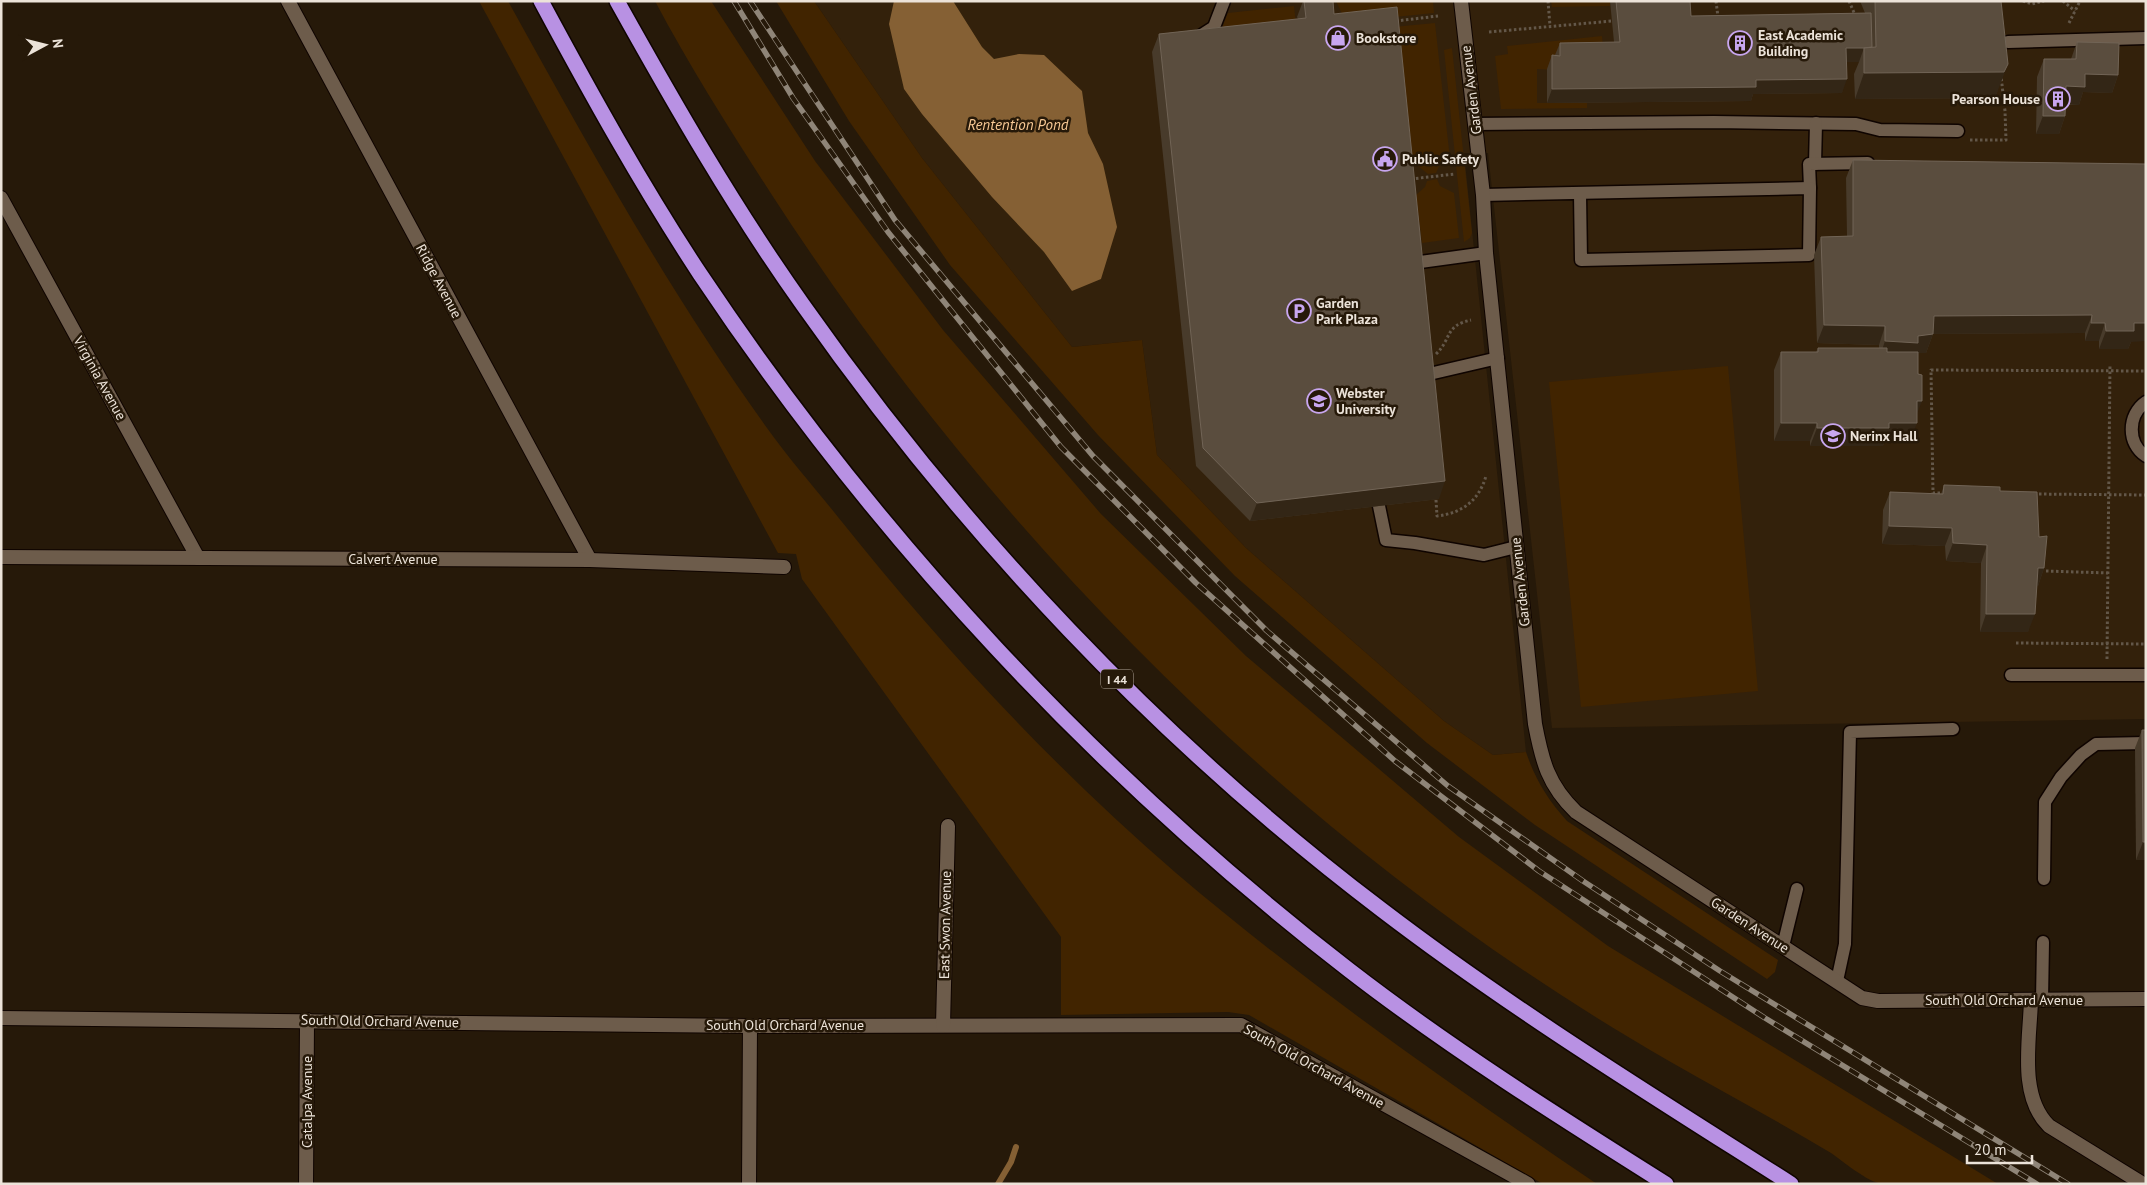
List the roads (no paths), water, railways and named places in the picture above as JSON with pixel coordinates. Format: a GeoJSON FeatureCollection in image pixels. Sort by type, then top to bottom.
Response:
{"type":"FeatureCollection","features":[{"type":"Feature","properties":{"kind":"highway"},"geometry":{"type":"LineString","coordinates":[[541,1],[648,192],[700,274],[761,361],[846,474],[912,554],[991,644],[1076,732],[1164,815],[1256,895],[1350,971],[1449,1043],[1666,1184]]}},
{"type":"Feature","properties":{"kind":"highway","name":"I 44"},"geometry":{"type":"LineString","coordinates":[[617,1],[672,102],[730,195],[808,313],[873,400],[947,492],[1026,582],[1109,671],[1204,762],[1286,834],[1380,908],[1476,980],[1791,1184]]}},
{"type":"Feature","properties":{"kind":"street","name":"Ridge Avenue"},"geometry":{"type":"LineString","coordinates":[[288,1],[590,560]]}},
{"type":"Feature","properties":{"kind":"street","name":"Garden Avenue"},"geometry":{"type":"LineString","coordinates":[[1461,1],[1483,196],[1486,253],[1516,547],[1535,724],[1541,760],[1562,798],[1576,812],[1862,998]]}},
{"type":"Feature","properties":{"kind":"street","name":"Virginia Avenue"},"geometry":{"type":"LineString","coordinates":[[1,198],[5,212],[198,558]]}},
{"type":"Feature","properties":{"kind":"street","name":"Calvert Avenue"},"geometry":{"type":"LineString","coordinates":[[1,558],[590,560],[784,568]]}},
{"type":"Feature","properties":{"kind":"street","name":"East Swon Avenue"},"geometry":{"type":"LineString","coordinates":[[943,1025],[948,826]]}},
{"type":"Feature","properties":{"kind":"street","name":"South Old Orchard Avenue"},"geometry":{"type":"LineString","coordinates":[[1862,998],[1878,1001],[2146,999]]}},
{"type":"Feature","properties":{"kind":"street"},"geometry":{"type":"LineString","coordinates":[[2036,1000],[2029,1073],[2032,1096],[2040,1117],[2049,1126],[2143,1184]]}},
{"type":"Feature","properties":{"kind":"street","name":"South Old Orchard Avenue"},"geometry":{"type":"LineString","coordinates":[[1,1018],[750,1026],[1241,1025],[1528,1184]]}},
{"type":"Feature","properties":{"kind":"street","name":"Catalpa Avenue"},"geometry":{"type":"LineString","coordinates":[[306,1184],[307,1020]]}},
{"type":"Feature","properties":{"kind":"street"},"geometry":{"type":"LineString","coordinates":[[749,1184],[750,1026]]}},
{"type":"Feature","properties":{"kind":"lane"},"geometry":{"type":"LineString","coordinates":[[1185,37],[1203,36],[1214,27],[1224,1]]}},
{"type":"Feature","properties":{"kind":"lane"},"geometry":{"type":"LineString","coordinates":[[2008,42],[2146,38]]}},
{"type":"Feature","properties":{"kind":"lane"},"geometry":{"type":"LineString","coordinates":[[1475,124],[1816,123],[1856,124],[1880,130],[1960,135]]}},
{"type":"Feature","properties":{"kind":"lane"},"geometry":{"type":"LineString","coordinates":[[1815,164],[1816,123]]}},
{"type":"Feature","properties":{"kind":"lane"},"geometry":{"type":"LineString","coordinates":[[1580,194],[1581,260],[1809,254],[1809,164],[1883,163]]}},
{"type":"Feature","properties":{"kind":"lane"},"geometry":{"type":"LineString","coordinates":[[1483,196],[1810,188]]}},
{"type":"Feature","properties":{"kind":"lane"},"geometry":{"type":"LineString","coordinates":[[1413,263],[1486,253]]}},
{"type":"Feature","properties":{"kind":"lane"},"geometry":{"type":"LineString","coordinates":[[1425,375],[1498,358]]}},
{"type":"Feature","properties":{"kind":"lane"},"geometry":{"type":"LineString","coordinates":[[2146,402],[2136,412],[2132,423],[2135,445],[2146,456]]}},
{"type":"Feature","properties":{"kind":"lane"},"geometry":{"type":"LineString","coordinates":[[1379,506],[1386,540],[1484,555],[1516,547]]}},
{"type":"Feature","properties":{"kind":"lane"},"geometry":{"type":"LineString","coordinates":[[2011,674],[2146,675]]}},
{"type":"Feature","properties":{"kind":"lane"},"geometry":{"type":"LineString","coordinates":[[1837,981],[1845,944],[1850,732],[1953,729]]}},
{"type":"Feature","properties":{"kind":"lane"},"geometry":{"type":"LineString","coordinates":[[2044,879],[2045,802],[2061,777],[2081,755],[2096,744],[2146,742]]}},
{"type":"Feature","properties":{"kind":"lane"},"geometry":{"type":"LineString","coordinates":[[1783,946],[1797,889]]}},
{"type":"Feature","properties":{"kind":"lane"},"geometry":{"type":"LineString","coordinates":[[2036,1000],[2043,942]]}},
{"type":"Feature","properties":{"kind":"water","name":"Rentention Pond"},"geometry":{"type":"Polygon","coordinates":[[[894,1],[953,1],[982,47],[994,59],[1019,54],[1044,55],[1082,91],[1088,133],[1103,164],[1117,227],[1101,279],[1072,291],[1044,252],[992,197],[922,114],[904,89],[889,24],[894,1]]]}},
{"type":"Feature","properties":{"kind":"waterway"},"geometry":{"type":"LineString","coordinates":[[998,1184],[1011,1162],[1016,1147]]}},
{"type":"Feature","properties":{"kind":"railway"},"geometry":{"type":"LineString","coordinates":[[734,1],[793,98],[888,232],[1061,447],[1196,583],[1395,761],[1539,871],[1765,1018],[2037,1184]]}},
{"type":"Feature","properties":{"kind":"railway"},"geometry":{"type":"LineString","coordinates":[[750,1],[895,220],[1093,456],[1267,631],[1448,786],[1583,881],[1720,971],[2068,1184]]}},
{"type":"Feature","properties":{"kind":"place","name":"Bookstore"},"geometry":{"type":"Point","coordinates":[1338,38]}},
{"type":"Feature","properties":{"kind":"place","name":"East Academic Building"},"geometry":{"type":"Point","coordinates":[1740,43]}},
{"type":"Feature","properties":{"kind":"place","name":"Pearson House"},"geometry":{"type":"Point","coordinates":[2058,99]}},
{"type":"Feature","properties":{"kind":"place","name":"Public Safety"},"geometry":{"type":"Point","coordinates":[1385,159]}},
{"type":"Feature","properties":{"kind":"place","name":"Garden Park Plaza"},"geometry":{"type":"Point","coordinates":[1299,311]}},
{"type":"Feature","properties":{"kind":"place","name":"Webster University"},"geometry":{"type":"Point","coordinates":[1319,401]}},
{"type":"Feature","properties":{"kind":"place","name":"Nerinx Hall"},"geometry":{"type":"Point","coordinates":[1833,436]}}]}
